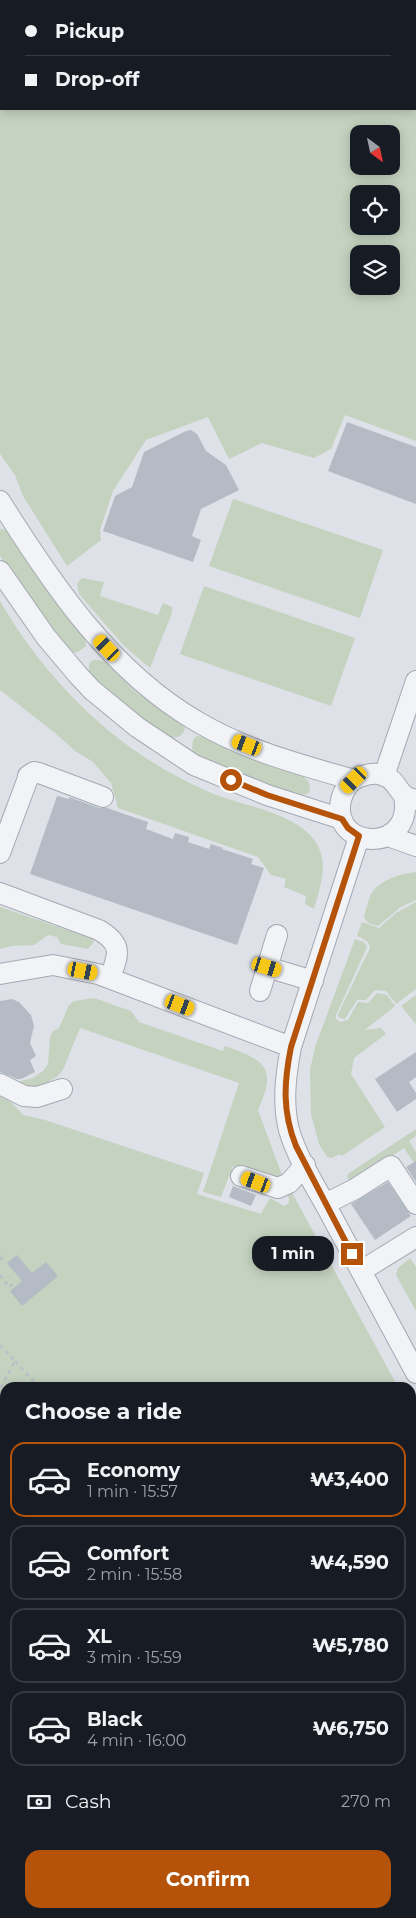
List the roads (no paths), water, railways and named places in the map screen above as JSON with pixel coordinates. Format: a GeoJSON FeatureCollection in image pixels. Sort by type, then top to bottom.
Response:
{"type":"FeatureCollection","features":[{"type":"Feature","properties":{"kind":"lane"},"geometry":{"type":"LineString","coordinates":[[2,510],[77,613],[110,651],[155,694],[199,723],[231,739],[285,760],[354,780]]}},
{"type":"Feature","properties":{"kind":"lane"},"geometry":{"type":"LineString","coordinates":[[0,571],[46,637],[78,676],[137,727],[194,765],[267,795],[342,819]]}},
{"type":"Feature","properties":{"kind":"lane"},"geometry":{"type":"LineString","coordinates":[[384,776],[416,681]]}},
{"type":"Feature","properties":{"kind":"lane"},"geometry":{"type":"LineString","coordinates":[[0,816],[24,776],[34,772],[103,797]]}},
{"type":"Feature","properties":{"kind":"lane"},"geometry":{"type":"LineString","coordinates":[[374,774],[384,776],[394,781],[410,798],[403,821],[397,830],[388,836],[366,839],[348,828],[342,819],[341,798],[346,788],[363,775],[374,774]]}},
{"type":"Feature","properties":{"kind":"lane"},"geometry":{"type":"LineString","coordinates":[[0,853],[24,776]]}},
{"type":"Feature","properties":{"kind":"lane"},"geometry":{"type":"LineString","coordinates":[[359,836],[291,1047],[285,1077],[287,1116],[289,1130],[325,1204],[361,1271],[411,1347],[416,1373]]}},
{"type":"Feature","properties":{"kind":"lane"},"geometry":{"type":"LineString","coordinates":[[388,836],[416,846]]}},
{"type":"Feature","properties":{"kind":"lane"},"geometry":{"type":"LineString","coordinates":[[0,893],[99,930],[109,936],[115,944],[118,953],[110,978]]}},
{"type":"Feature","properties":{"kind":"lane"},"geometry":{"type":"LineString","coordinates":[[260,991],[277,935]]}},
{"type":"Feature","properties":{"kind":"lane"},"geometry":{"type":"LineString","coordinates":[[0,974],[53,965],[98,974],[291,1047]]}},
{"type":"Feature","properties":{"kind":"lane"},"geometry":{"type":"LineString","coordinates":[[267,967],[313,982]]}},
{"type":"Feature","properties":{"kind":"lane"},"geometry":{"type":"LineString","coordinates":[[0,1084],[24,1096],[37,1097],[62,1089]]}},
{"type":"Feature","properties":{"kind":"lane"},"geometry":{"type":"LineString","coordinates":[[241,1176],[278,1188],[289,1183],[305,1165]]}},
{"type":"Feature","properties":{"kind":"lane"},"geometry":{"type":"LineString","coordinates":[[325,1204],[355,1189],[392,1166],[416,1204]]}},
{"type":"Feature","properties":{"kind":"lane"},"geometry":{"type":"LineString","coordinates":[[361,1271],[413,1245]]}}]}
